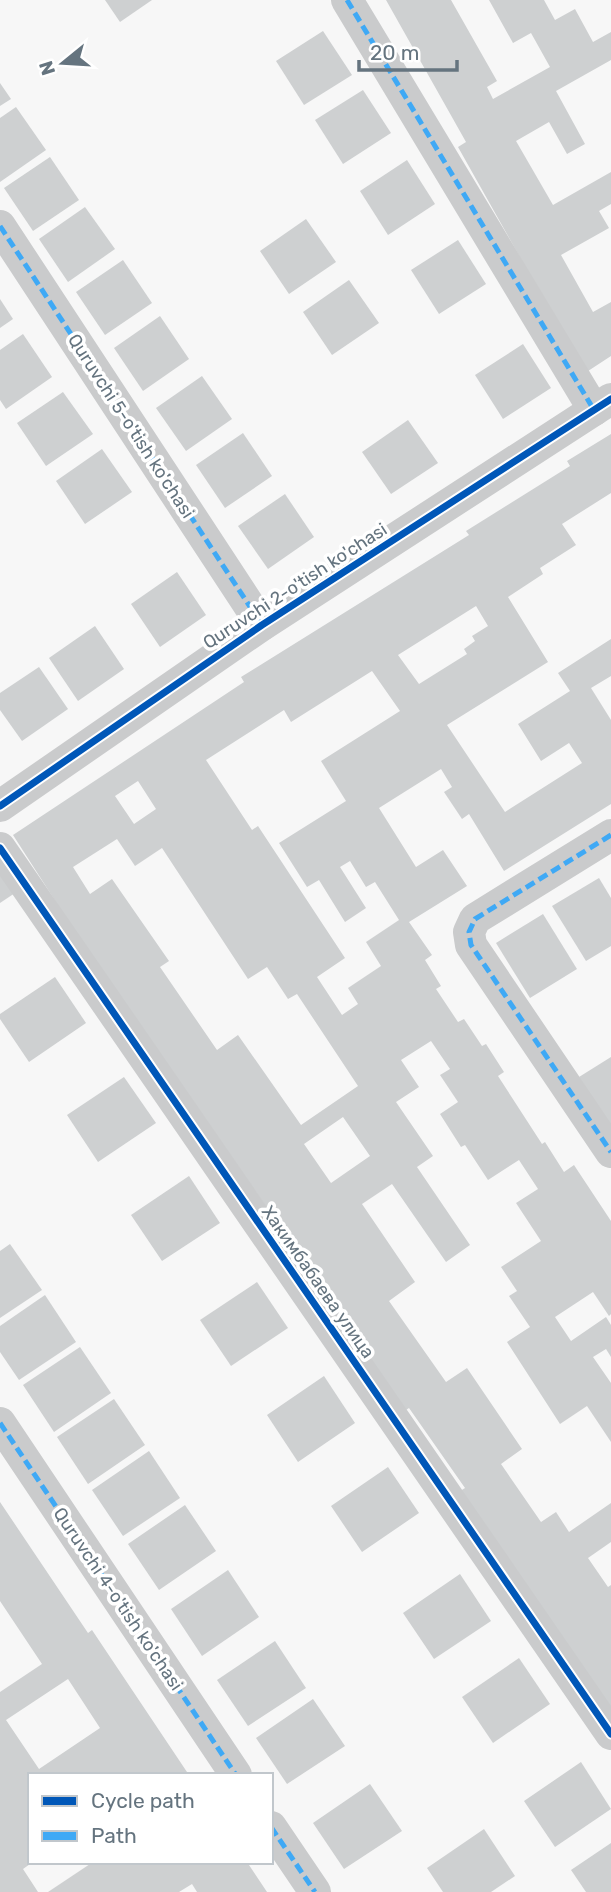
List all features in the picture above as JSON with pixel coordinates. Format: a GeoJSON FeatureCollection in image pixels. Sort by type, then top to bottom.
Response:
{"type":"FeatureCollection","features":[{"type":"Feature","properties":{"kind":"street"},"geometry":{"type":"LineString","coordinates":[[348,0],[603,404]]}},
{"type":"Feature","properties":{"kind":"street","name":"Quruvchi 5-o'tish ko'chasi"},"geometry":{"type":"LineString","coordinates":[[0,226],[262,625]]}},
{"type":"Feature","properties":{"kind":"street","name":"Quruvchi 2-o'tish ko'chasi"},"geometry":{"type":"LineString","coordinates":[[0,806],[262,625],[603,404]]}},
{"type":"Feature","properties":{"kind":"street"},"geometry":{"type":"LineString","coordinates":[[611,835],[475,919],[469,932],[471,945],[611,1152]]}},
{"type":"Feature","properties":{"kind":"street","name":"Хакимбабаева улица"},"geometry":{"type":"LineString","coordinates":[[0,848],[611,1734]]}},
{"type":"Feature","properties":{"kind":"street","name":"Quruvchi 4-o'tish ko'chasi"},"geometry":{"type":"LineString","coordinates":[[0,1423],[235,1773]]}},
{"type":"Feature","properties":{"kind":"street"},"geometry":{"type":"LineString","coordinates":[[273,1831],[314,1892]]}},
{"type":"Feature","properties":{"kind":"building"},"geometry":{"type":"Polygon","coordinates":[[[105,0],[152,0],[120,22],[105,0]]]}},
{"type":"Feature","properties":{"kind":"building"},"geometry":{"type":"Polygon","coordinates":[[[386,0],[451,0],[497,81],[487,87],[493,99],[550,67],[531,33],[513,43],[489,0],[544,0],[555,20],[575,9],[593,42],[611,32],[611,60],[556,91],[585,144],[567,154],[549,122],[516,141],[553,205],[611,172],[611,204],[599,211],[609,228],[561,255],[593,312],[611,302],[611,356],[585,373],[458,147],[466,142],[386,0]]]}},
{"type":"Feature","properties":{"kind":"building"},"geometry":{"type":"Polygon","coordinates":[[[323,31],[352,75],[304,105],[276,61],[323,31]]]}},
{"type":"Feature","properties":{"kind":"building"},"geometry":{"type":"Polygon","coordinates":[[[0,83],[11,99],[0,106],[0,83]]]}},
{"type":"Feature","properties":{"kind":"building"},"geometry":{"type":"Polygon","coordinates":[[[363,90],[391,133],[343,164],[315,120],[363,90]]]}},
{"type":"Feature","properties":{"kind":"building"},"geometry":{"type":"Polygon","coordinates":[[[16,107],[46,150],[0,182],[0,118],[16,107]]]}},
{"type":"Feature","properties":{"kind":"building"},"geometry":{"type":"Polygon","coordinates":[[[50,157],[79,200],[33,231],[4,188],[50,157]]]}},
{"type":"Feature","properties":{"kind":"building"},"geometry":{"type":"Polygon","coordinates":[[[407,160],[435,204],[388,235],[360,191],[407,160]]]}},
{"type":"Feature","properties":{"kind":"building"},"geometry":{"type":"Polygon","coordinates":[[[85,207],[115,249],[68,282],[39,239],[85,207]]]}},
{"type":"Feature","properties":{"kind":"building"},"geometry":{"type":"Polygon","coordinates":[[[306,219],[336,262],[289,294],[260,251],[306,219]]]}},
{"type":"Feature","properties":{"kind":"building"},"geometry":{"type":"Polygon","coordinates":[[[458,240],[486,284],[439,314],[411,270],[458,240]]]}},
{"type":"Feature","properties":{"kind":"building"},"geometry":{"type":"Polygon","coordinates":[[[123,260],[152,303],[105,335],[76,292],[123,260]]]}},
{"type":"Feature","properties":{"kind":"building"},"geometry":{"type":"Polygon","coordinates":[[[349,280],[379,323],[332,355],[303,312],[349,280]]]}},
{"type":"Feature","properties":{"kind":"building"},"geometry":{"type":"Polygon","coordinates":[[[0,299],[13,319],[0,328],[0,299]]]}},
{"type":"Feature","properties":{"kind":"building"},"geometry":{"type":"Polygon","coordinates":[[[160,316],[189,359],[143,391],[114,348],[160,316]]]}},
{"type":"Feature","properties":{"kind":"building"},"geometry":{"type":"Polygon","coordinates":[[[23,334],[52,377],[6,409],[0,400],[0,350],[23,334]]]}},
{"type":"Feature","properties":{"kind":"building"},"geometry":{"type":"Polygon","coordinates":[[[523,344],[551,388],[503,419],[475,375],[523,344]]]}},
{"type":"Feature","properties":{"kind":"building"},"geometry":{"type":"Polygon","coordinates":[[[202,376],[232,419],[186,451],[156,408],[202,376]]]}},
{"type":"Feature","properties":{"kind":"building"},"geometry":{"type":"Polygon","coordinates":[[[63,392],[93,434],[46,466],[17,423],[63,392]]]}},
{"type":"Feature","properties":{"kind":"building"},"geometry":{"type":"Polygon","coordinates":[[[408,420],[438,463],[391,494],[362,452],[408,420]]]}},
{"type":"Feature","properties":{"kind":"building"},"geometry":{"type":"Polygon","coordinates":[[[243,433],[272,476],[225,508],[196,465],[243,433]]]}},
{"type":"Feature","properties":{"kind":"building"},"geometry":{"type":"Polygon","coordinates":[[[611,434],[611,493],[562,524],[576,545],[540,568],[543,574],[508,597],[548,662],[447,725],[505,812],[582,763],[569,743],[541,761],[518,724],[570,691],[558,673],[611,639],[611,676],[591,688],[611,720],[611,804],[504,871],[469,814],[462,819],[444,792],[452,787],[441,769],[379,808],[416,867],[443,850],[467,886],[409,922],[432,955],[425,960],[441,986],[436,989],[458,1022],[464,1019],[482,1046],[486,1044],[504,1072],[498,1076],[542,1144],[545,1142],[564,1172],[574,1165],[611,1221],[611,1314],[609,1316],[593,1292],[555,1317],[571,1341],[606,1317],[611,1325],[611,1357],[606,1349],[593,1357],[611,1383],[611,1442],[587,1406],[560,1424],[507,1342],[530,1327],[509,1296],[517,1291],[501,1267],[541,1241],[516,1203],[538,1189],[519,1160],[488,1180],[465,1145],[461,1147],[440,1114],[458,1102],[440,1075],[450,1069],[431,1041],[401,1060],[419,1087],[396,1102],[433,1156],[417,1167],[470,1245],[446,1262],[392,1184],[362,1204],[415,1282],[389,1301],[446,1382],[467,1368],[522,1449],[501,1464],[541,1522],[556,1512],[569,1532],[611,1503],[611,1542],[588,1558],[608,1587],[611,1585],[611,1714],[457,1493],[465,1488],[409,1408],[403,1412],[347,1330],[354,1325],[301,1246],[296,1250],[63,913],[13,835],[244,682],[241,677],[469,535],[466,531],[570,466],[567,461],[611,434]],[[476,606],[398,655],[419,684],[467,654],[464,649],[475,641],[472,636],[488,626],[476,606]],[[372,671],[291,722],[284,710],[206,760],[252,830],[258,826],[345,958],[317,977],[342,1015],[358,1004],[348,988],[381,966],[366,942],[399,920],[375,882],[366,887],[350,861],[340,867],[366,908],[345,922],[319,880],[307,887],[279,843],[346,801],[321,761],[400,711],[372,671]],[[138,781],[115,796],[134,824],[156,809],[138,781]],[[117,839],[73,867],[90,894],[112,879],[169,961],[160,967],[217,1050],[238,1035],[301,1125],[358,1086],[297,994],[288,999],[267,967],[248,979],[162,848],[135,866],[117,839]],[[343,1117],[304,1144],[331,1183],[370,1156],[343,1117]]]}},
{"type":"Feature","properties":{"kind":"building"},"geometry":{"type":"Polygon","coordinates":[[[102,449],[132,492],[85,524],[56,481],[102,449]]]}},
{"type":"Feature","properties":{"kind":"building"},"geometry":{"type":"Polygon","coordinates":[[[285,494],[314,537],[268,569],[238,526],[285,494]]]}},
{"type":"Feature","properties":{"kind":"building"},"geometry":{"type":"Polygon","coordinates":[[[177,572],[206,615],[160,647],[131,604],[177,572]]]}},
{"type":"Feature","properties":{"kind":"building"},"geometry":{"type":"Polygon","coordinates":[[[95,626],[124,669],[78,701],[49,658],[95,626]]]}},
{"type":"Feature","properties":{"kind":"building"},"geometry":{"type":"Polygon","coordinates":[[[39,667],[68,709],[22,741],[0,710],[0,693],[39,667]]]}},
{"type":"Feature","properties":{"kind":"building"},"geometry":{"type":"Polygon","coordinates":[[[0,871],[15,893],[0,903],[0,871]]]}},
{"type":"Feature","properties":{"kind":"building"},"geometry":{"type":"Polygon","coordinates":[[[599,878],[611,898],[611,946],[586,961],[552,906],[599,878]]]}},
{"type":"Feature","properties":{"kind":"building"},"geometry":{"type":"Polygon","coordinates":[[[543,914],[577,969],[530,998],[496,943],[543,914]]]}},
{"type":"Feature","properties":{"kind":"building"},"geometry":{"type":"Polygon","coordinates":[[[55,977],[86,1023],[29,1062],[0,1019],[0,1014],[55,977]]]}},
{"type":"Feature","properties":{"kind":"building"},"geometry":{"type":"Polygon","coordinates":[[[611,1057],[611,1128],[579,1077],[611,1057]]]}},
{"type":"Feature","properties":{"kind":"building"},"geometry":{"type":"Polygon","coordinates":[[[124,1077],[156,1123],[98,1162],[67,1115],[124,1077]]]}},
{"type":"Feature","properties":{"kind":"building"},"geometry":{"type":"Polygon","coordinates":[[[189,1176],[220,1223],[162,1261],[131,1215],[189,1176]]]}},
{"type":"Feature","properties":{"kind":"building"},"geometry":{"type":"Polygon","coordinates":[[[10,1244],[42,1290],[0,1318],[0,1251],[10,1244]]]}},
{"type":"Feature","properties":{"kind":"building"},"geometry":{"type":"Polygon","coordinates":[[[257,1282],[288,1328],[231,1366],[200,1320],[257,1282]]]}},
{"type":"Feature","properties":{"kind":"building"},"geometry":{"type":"Polygon","coordinates":[[[45,1295],[76,1342],[19,1380],[0,1352],[0,1326],[45,1295]]]}},
{"type":"Feature","properties":{"kind":"building"},"geometry":{"type":"Polygon","coordinates":[[[80,1347],[111,1393],[54,1432],[23,1385],[80,1347]]]}},
{"type":"Feature","properties":{"kind":"building"},"geometry":{"type":"Polygon","coordinates":[[[324,1376],[355,1423],[298,1462],[267,1415],[324,1376]]]}},
{"type":"Feature","properties":{"kind":"building"},"geometry":{"type":"Polygon","coordinates":[[[114,1399],[145,1445],[88,1484],[57,1437],[114,1399]]]}},
{"type":"Feature","properties":{"kind":"building"},"geometry":{"type":"Polygon","coordinates":[[[149,1451],[180,1498],[123,1536],[92,1490],[149,1451]]]}},
{"type":"Feature","properties":{"kind":"building"},"geometry":{"type":"Polygon","coordinates":[[[388,1467],[419,1513],[362,1552],[331,1506],[388,1467]]]}},
{"type":"Feature","properties":{"kind":"building"},"geometry":{"type":"Polygon","coordinates":[[[0,1502],[88,1633],[92,1630],[188,1773],[28,1773],[30,1864],[23,1869],[38,1892],[0,1892],[0,1692],[42,1664],[0,1601],[0,1502]],[[68,1679],[6,1720],[39,1769],[100,1728],[68,1679]]]}},
{"type":"Feature","properties":{"kind":"building"},"geometry":{"type":"Polygon","coordinates":[[[185,1505],[216,1551],[159,1590],[128,1544],[185,1505]]]}},
{"type":"Feature","properties":{"kind":"building"},"geometry":{"type":"Polygon","coordinates":[[[228,1570],[259,1617],[202,1656],[171,1609],[228,1570]]]}},
{"type":"Feature","properties":{"kind":"building"},"geometry":{"type":"Polygon","coordinates":[[[460,1574],[491,1621],[434,1659],[403,1613],[460,1574]]]}},
{"type":"Feature","properties":{"kind":"building"},"geometry":{"type":"Polygon","coordinates":[[[275,1641],[306,1688],[248,1726],[217,1680],[275,1641]]]}},
{"type":"Feature","properties":{"kind":"building"},"geometry":{"type":"Polygon","coordinates":[[[519,1658],[550,1704],[493,1743],[462,1697],[519,1658]]]}},
{"type":"Feature","properties":{"kind":"building"},"geometry":{"type":"Polygon","coordinates":[[[313,1699],[345,1746],[287,1784],[256,1738],[313,1699]]]}},
{"type":"Feature","properties":{"kind":"building"},"geometry":{"type":"Polygon","coordinates":[[[581,1762],[611,1809],[555,1847],[524,1801],[581,1762]]]}},
{"type":"Feature","properties":{"kind":"building"},"geometry":{"type":"Polygon","coordinates":[[[370,1784],[402,1831],[344,1869],[313,1823],[370,1784]]]}},
{"type":"Feature","properties":{"kind":"building"},"geometry":{"type":"Polygon","coordinates":[[[484,1829],[515,1876],[491,1892],[443,1892],[427,1868],[484,1829]]]}},
{"type":"Feature","properties":{"kind":"building"},"geometry":{"type":"Polygon","coordinates":[[[611,1843],[611,1892],[586,1892],[571,1870],[611,1843]]]}},
{"type":"Feature","properties":{"kind":"building"},"geometry":{"type":"Polygon","coordinates":[[[90,1864],[248,1864],[267,1892],[197,1892],[192,1884],[179,1892],[48,1892],[90,1864]]]}},
{"type":"Feature","properties":{"kind":"marked path"},"geometry":{"type":"LineString","coordinates":[[347,0],[594,410]]}},
{"type":"Feature","properties":{"kind":"marked path"},"geometry":{"type":"LineString","coordinates":[[0,226],[262,625]]}},
{"type":"Feature","properties":{"kind":"marked path"},"geometry":{"type":"LineString","coordinates":[[611,835],[475,919],[469,932],[471,945],[611,1152]]}},
{"type":"Feature","properties":{"kind":"marked path"},"geometry":{"type":"LineString","coordinates":[[0,1423],[235,1773]]}},
{"type":"Feature","properties":{"kind":"marked path"},"geometry":{"type":"LineString","coordinates":[[273,1830],[315,1892]]}},
{"type":"Feature","properties":{"kind":"cycle path"},"geometry":{"type":"LineString","coordinates":[[0,806],[262,625],[611,399]]}},
{"type":"Feature","properties":{"kind":"cycle path"},"geometry":{"type":"LineString","coordinates":[[0,848],[611,1734]]}}]}
